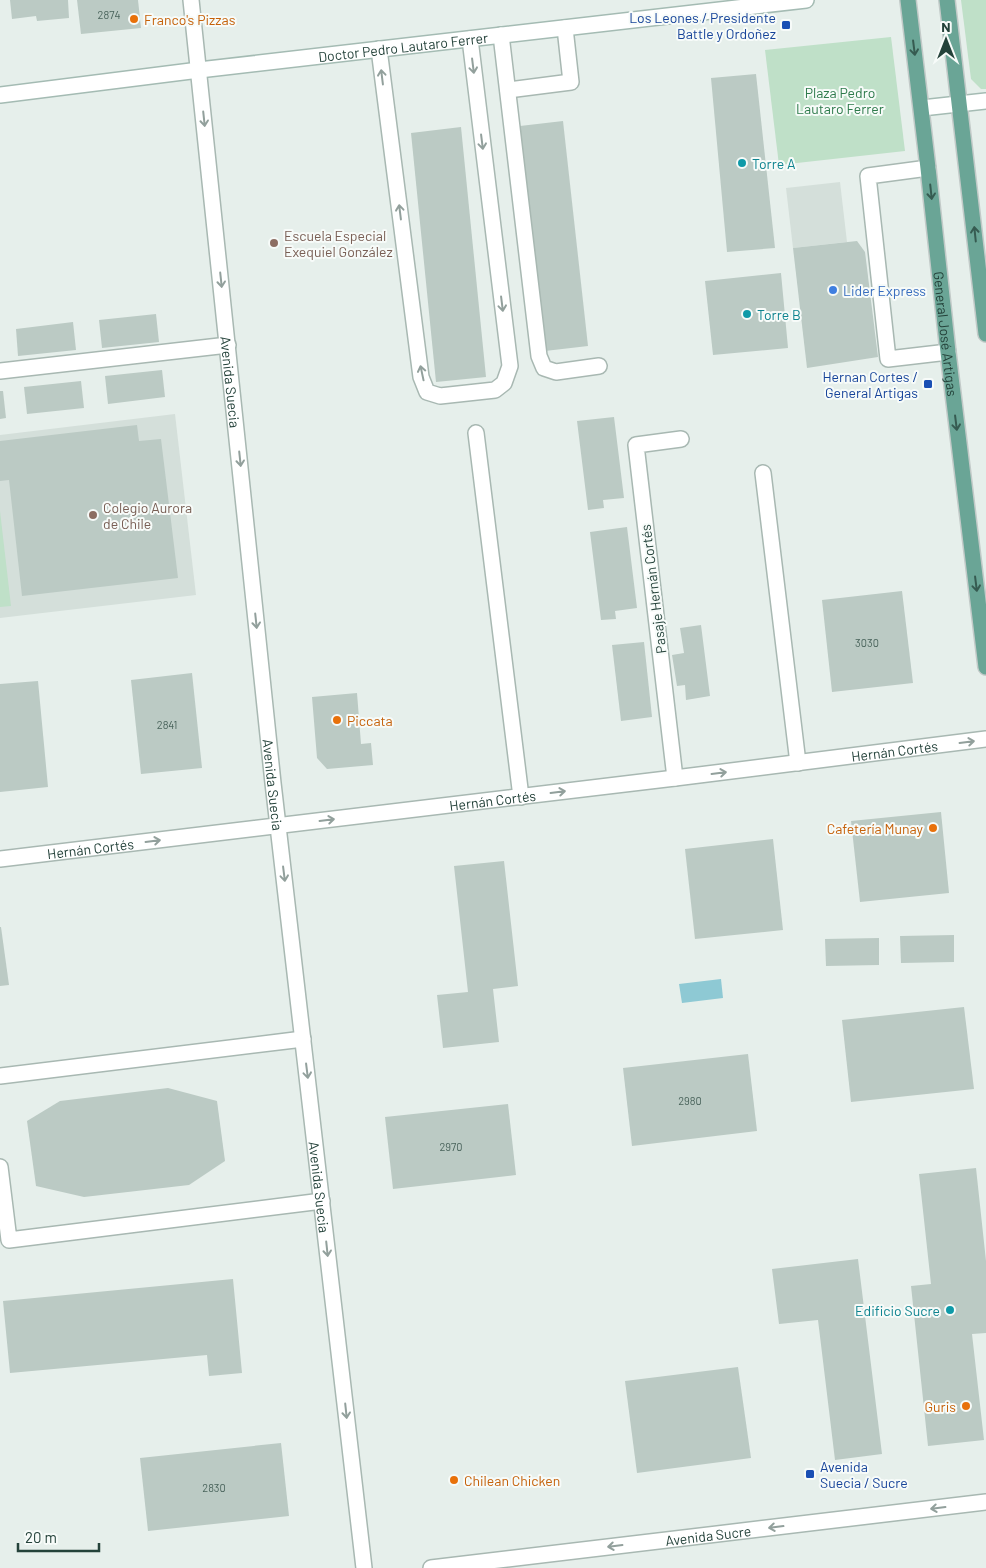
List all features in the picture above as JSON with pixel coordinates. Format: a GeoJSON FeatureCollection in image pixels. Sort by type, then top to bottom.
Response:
{"type":"FeatureCollection","features":[{"type":"Feature","properties":{"kind":"main road","name":"General José Artigas"},"geometry":{"type":"LineString","coordinates":[[908,0],[986,668]]}},
{"type":"Feature","properties":{"kind":"main road"},"geometry":{"type":"LineString","coordinates":[[947,0],[986,334]]}},
{"type":"Feature","properties":{"kind":"street","name":"Avenida Suecia"},"geometry":{"type":"LineString","coordinates":[[191,0],[273,783],[364,1568]]}},
{"type":"Feature","properties":{"kind":"street","name":"Doctor Pedro Lautaro Ferrer"},"geometry":{"type":"LineString","coordinates":[[0,95],[199,70],[806,0]]}},
{"type":"Feature","properties":{"kind":"street"},"geometry":{"type":"LineString","coordinates":[[508,90],[571,82],[564,28]]}},
{"type":"Feature","properties":{"kind":"street"},"geometry":{"type":"LineString","coordinates":[[501,35],[539,356],[544,368],[556,372],[600,366]]}},
{"type":"Feature","properties":{"kind":"street"},"geometry":{"type":"LineString","coordinates":[[379,49],[421,377],[427,392],[440,396],[495,390],[504,382],[510,366],[470,39]]}},
{"type":"Feature","properties":{"kind":"street"},"geometry":{"type":"LineString","coordinates":[[922,108],[986,101]]}},
{"type":"Feature","properties":{"kind":"street"},"geometry":{"type":"LineString","coordinates":[[928,168],[868,176],[869,186],[888,359],[948,352]]}},
{"type":"Feature","properties":{"kind":"street"},"geometry":{"type":"LineString","coordinates":[[0,371],[228,345]]}},
{"type":"Feature","properties":{"kind":"street"},"geometry":{"type":"LineString","coordinates":[[476,433],[521,797]]}},
{"type":"Feature","properties":{"kind":"street","name":"Pasaje Hernán Cortés"},"geometry":{"type":"LineString","coordinates":[[675,778],[636,445],[681,439]]}},
{"type":"Feature","properties":{"kind":"street"},"geometry":{"type":"LineString","coordinates":[[763,473],[798,763]]}},
{"type":"Feature","properties":{"kind":"street","name":"Hernán Cortés"},"geometry":{"type":"LineString","coordinates":[[0,859],[986,739]]}},
{"type":"Feature","properties":{"kind":"street"},"geometry":{"type":"LineString","coordinates":[[0,1076],[303,1039]]}},
{"type":"Feature","properties":{"kind":"street"},"geometry":{"type":"LineString","coordinates":[[0,1168],[9,1240],[322,1201]]}},
{"type":"Feature","properties":{"kind":"street","name":"Avenida Sucre"},"geometry":{"type":"LineString","coordinates":[[431,1568],[986,1502]]}},
{"type":"Feature","properties":{"kind":"shaded area"},"geometry":{"type":"Polygon","coordinates":[[[840,182],[847,242],[793,248],[786,188],[840,182]]]}},
{"type":"Feature","properties":{"kind":"shaded area","name":"Colegio Aurora de Chile"},"geometry":{"type":"Polygon","coordinates":[[[175,414],[196,595],[0,618],[0,435],[175,414]]]}},
{"type":"Feature","properties":{"kind":"green space"},"geometry":{"type":"Polygon","coordinates":[[[961,0],[986,0],[986,89],[981,89],[971,79],[961,0]]]}},
{"type":"Feature","properties":{"kind":"green space","name":"Plaza Pedro Lautaro Ferrer"},"geometry":{"type":"Polygon","coordinates":[[[891,37],[905,151],[779,165],[765,50],[891,37]]]}},
{"type":"Feature","properties":{"kind":"green space"},"geometry":{"type":"Polygon","coordinates":[[[0,511],[11,606],[0,607],[0,511]]]}},
{"type":"Feature","properties":{"kind":"water"},"geometry":{"type":"Polygon","coordinates":[[[721,979],[723,998],[682,1003],[679,984],[721,979]]]}},
{"type":"Feature","properties":{"kind":"building"},"geometry":{"type":"Polygon","coordinates":[[[10,0],[68,0],[69,18],[37,21],[36,16],[12,19],[10,0]]]}},
{"type":"Feature","properties":{"kind":"building"},"geometry":{"type":"Polygon","coordinates":[[[77,0],[138,0],[141,28],[81,34],[77,0]]]}},
{"type":"Feature","properties":{"kind":"building","name":"Torre A"},"geometry":{"type":"Polygon","coordinates":[[[756,74],[775,248],[727,252],[711,78],[756,74]]]}},
{"type":"Feature","properties":{"kind":"building"},"geometry":{"type":"Polygon","coordinates":[[[563,121],[588,346],[545,351],[520,126],[563,121]]]}},
{"type":"Feature","properties":{"kind":"building"},"geometry":{"type":"Polygon","coordinates":[[[461,127],[486,377],[436,382],[411,133],[461,127]]]}},
{"type":"Feature","properties":{"kind":"building"},"geometry":{"type":"Polygon","coordinates":[[[857,241],[865,252],[878,357],[807,368],[793,248],[857,241]]]}},
{"type":"Feature","properties":{"kind":"building","name":"Torre B"},"geometry":{"type":"Polygon","coordinates":[[[781,273],[788,348],[713,355],[705,281],[781,273]]]}},
{"type":"Feature","properties":{"kind":"building"},"geometry":{"type":"Polygon","coordinates":[[[156,314],[159,342],[102,348],[99,320],[156,314]]]}},
{"type":"Feature","properties":{"kind":"building"},"geometry":{"type":"Polygon","coordinates":[[[73,322],[76,350],[18,356],[16,329],[73,322]]]}},
{"type":"Feature","properties":{"kind":"building"},"geometry":{"type":"Polygon","coordinates":[[[162,370],[165,397],[108,404],[105,376],[162,370]]]}},
{"type":"Feature","properties":{"kind":"building"},"geometry":{"type":"Polygon","coordinates":[[[81,381],[84,408],[27,414],[24,387],[81,381]]]}},
{"type":"Feature","properties":{"kind":"building"},"geometry":{"type":"Polygon","coordinates":[[[0,391],[3,391],[6,418],[0,419],[0,391]]]}},
{"type":"Feature","properties":{"kind":"building"},"geometry":{"type":"Polygon","coordinates":[[[614,417],[624,498],[603,500],[604,508],[588,510],[577,421],[614,417]]]}},
{"type":"Feature","properties":{"kind":"building","name":"Colegio Aurora de Chile"},"geometry":{"type":"Polygon","coordinates":[[[137,425],[139,441],[161,439],[178,578],[22,596],[9,480],[0,481],[0,441],[137,425]]]}},
{"type":"Feature","properties":{"kind":"building"},"geometry":{"type":"Polygon","coordinates":[[[627,527],[637,608],[615,611],[616,619],[601,620],[590,532],[627,527]]]}},
{"type":"Feature","properties":{"kind":"building"},"geometry":{"type":"Polygon","coordinates":[[[902,591],[913,683],[832,692],[822,600],[902,591]]]}},
{"type":"Feature","properties":{"kind":"building"},"geometry":{"type":"Polygon","coordinates":[[[701,625],[710,696],[686,700],[685,685],[677,686],[672,655],[684,653],[680,628],[701,625]]]}},
{"type":"Feature","properties":{"kind":"building"},"geometry":{"type":"Polygon","coordinates":[[[644,642],[652,717],[621,721],[612,645],[644,642]]]}},
{"type":"Feature","properties":{"kind":"building"},"geometry":{"type":"Polygon","coordinates":[[[192,673],[202,768],[141,774],[131,680],[192,673]]]}},
{"type":"Feature","properties":{"kind":"building"},"geometry":{"type":"Polygon","coordinates":[[[38,681],[48,787],[0,792],[0,684],[38,681]]]}},
{"type":"Feature","properties":{"kind":"building","name":"Piccata"},"geometry":{"type":"Polygon","coordinates":[[[357,693],[361,744],[371,743],[373,765],[327,769],[317,758],[312,697],[357,693]]]}},
{"type":"Feature","properties":{"kind":"building"},"geometry":{"type":"Polygon","coordinates":[[[941,812],[949,893],[860,902],[851,821],[941,812]]]}},
{"type":"Feature","properties":{"kind":"building"},"geometry":{"type":"Polygon","coordinates":[[[773,839],[783,930],[695,939],[685,849],[773,839]]]}},
{"type":"Feature","properties":{"kind":"building"},"geometry":{"type":"Polygon","coordinates":[[[504,861],[518,986],[493,989],[499,1042],[443,1048],[437,995],[468,992],[454,866],[504,861]]]}},
{"type":"Feature","properties":{"kind":"building"},"geometry":{"type":"Polygon","coordinates":[[[0,927],[9,985],[0,986],[0,927]]]}},
{"type":"Feature","properties":{"kind":"building"},"geometry":{"type":"Polygon","coordinates":[[[954,935],[954,962],[901,963],[900,936],[954,935]]]}},
{"type":"Feature","properties":{"kind":"building"},"geometry":{"type":"Polygon","coordinates":[[[879,938],[879,965],[826,966],[825,939],[879,938]]]}},
{"type":"Feature","properties":{"kind":"building"},"geometry":{"type":"Polygon","coordinates":[[[964,1007],[974,1089],[851,1102],[842,1020],[964,1007]]]}},
{"type":"Feature","properties":{"kind":"building"},"geometry":{"type":"Polygon","coordinates":[[[748,1054],[757,1131],[632,1146],[623,1068],[748,1054]]]}},
{"type":"Feature","properties":{"kind":"building"},"geometry":{"type":"Polygon","coordinates":[[[168,1088],[217,1101],[225,1161],[189,1185],[84,1197],[36,1186],[27,1121],[60,1101],[168,1088]]]}},
{"type":"Feature","properties":{"kind":"building"},"geometry":{"type":"Polygon","coordinates":[[[508,1104],[516,1175],[393,1189],[385,1117],[508,1104]]]}},
{"type":"Feature","properties":{"kind":"building","name":"Edificio Sucre"},"geometry":{"type":"Polygon","coordinates":[[[976,1168],[986,1261],[986,1333],[972,1334],[984,1440],[928,1446],[911,1286],[931,1284],[919,1174],[976,1168]]]}},
{"type":"Feature","properties":{"kind":"building"},"geometry":{"type":"Polygon","coordinates":[[[858,1259],[882,1454],[835,1460],[818,1320],[779,1324],[772,1269],[858,1259]]]}},
{"type":"Feature","properties":{"kind":"building"},"geometry":{"type":"Polygon","coordinates":[[[233,1279],[242,1373],[209,1376],[207,1355],[10,1373],[3,1301],[233,1279]]]}},
{"type":"Feature","properties":{"kind":"building"},"geometry":{"type":"Polygon","coordinates":[[[738,1367],[751,1458],[637,1473],[625,1381],[738,1367]]]}},
{"type":"Feature","properties":{"kind":"building"},"geometry":{"type":"Polygon","coordinates":[[[281,1443],[289,1516],[148,1531],[140,1458],[281,1443]]]}},
{"type":"Feature","properties":{"kind":"place","name":"Franco's Pizzas"},"geometry":{"type":"Point","coordinates":[134,19]}},
{"type":"Feature","properties":{"kind":"place","name":"Los Leones / Presidente Battle y Ordoñez"},"geometry":{"type":"Point","coordinates":[786,25]}},
{"type":"Feature","properties":{"kind":"place","name":"Torre A"},"geometry":{"type":"Point","coordinates":[742,163]}},
{"type":"Feature","properties":{"kind":"place","name":"Escuela Especial Exequiel González"},"geometry":{"type":"Point","coordinates":[274,243]}},
{"type":"Feature","properties":{"kind":"place","name":"Lider Express"},"geometry":{"type":"Point","coordinates":[833,290]}},
{"type":"Feature","properties":{"kind":"place","name":"Torre B"},"geometry":{"type":"Point","coordinates":[747,314]}},
{"type":"Feature","properties":{"kind":"place","name":"Hernan Cortes / General Artigas"},"geometry":{"type":"Point","coordinates":[928,384]}},
{"type":"Feature","properties":{"kind":"place","name":"Colegio Aurora de Chile"},"geometry":{"type":"Point","coordinates":[93,515]}},
{"type":"Feature","properties":{"kind":"place","name":"Piccata"},"geometry":{"type":"Point","coordinates":[337,720]}},
{"type":"Feature","properties":{"kind":"place","name":"Cafetería Munay"},"geometry":{"type":"Point","coordinates":[933,828]}},
{"type":"Feature","properties":{"kind":"place","name":"Edificio Sucre"},"geometry":{"type":"Point","coordinates":[950,1310]}},
{"type":"Feature","properties":{"kind":"place","name":"Guris"},"geometry":{"type":"Point","coordinates":[966,1406]}},
{"type":"Feature","properties":{"kind":"place","name":"Avenida Suecia / Sucre"},"geometry":{"type":"Point","coordinates":[810,1474]}},
{"type":"Feature","properties":{"kind":"place","name":"Chilean Chicken"},"geometry":{"type":"Point","coordinates":[454,1480]}}]}
